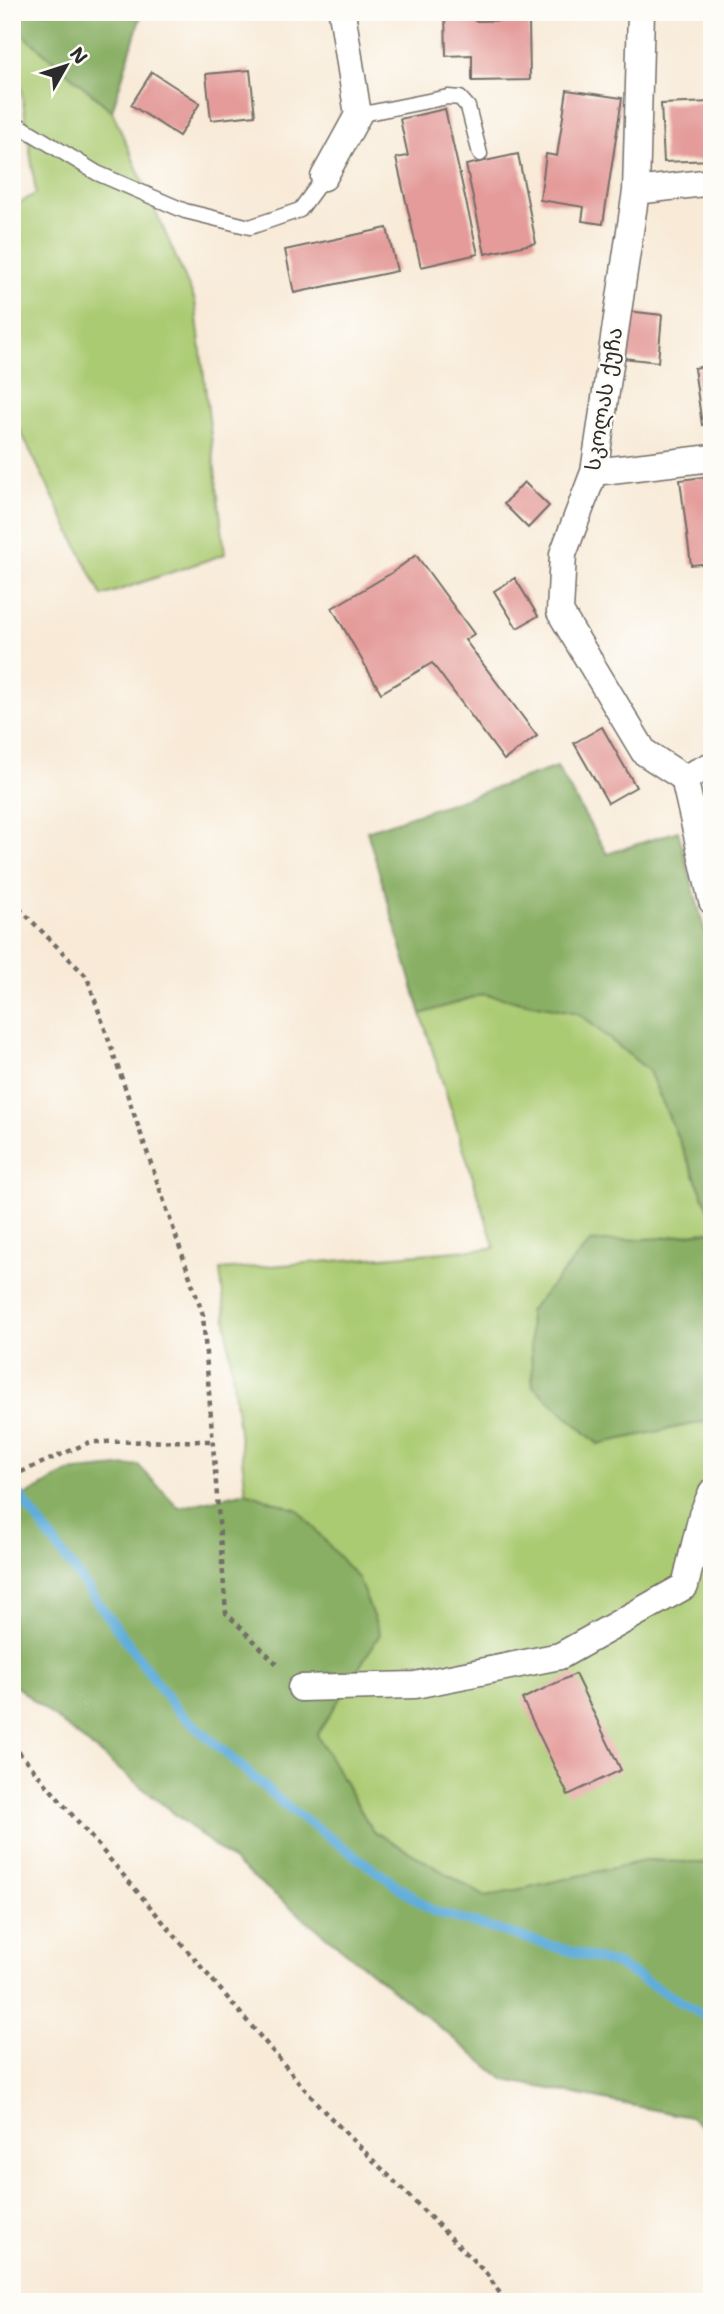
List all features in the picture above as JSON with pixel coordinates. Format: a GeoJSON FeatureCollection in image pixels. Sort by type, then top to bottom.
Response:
{"type":"FeatureCollection","features":[{"type":"Feature","properties":{"kind":"street"},"geometry":{"type":"LineString","coordinates":[[324,177],[358,116],[342,12]]}},
{"type":"Feature","properties":{"kind":"street","name":"სკოლას ქუჩა"},"geometry":{"type":"LineString","coordinates":[[641,12],[636,191],[594,472],[563,554],[560,612],[644,752],[684,779]]}},
{"type":"Feature","properties":{"kind":"street"},"geometry":{"type":"LineString","coordinates":[[636,191],[712,181]]}},
{"type":"Feature","properties":{"kind":"street"},"geometry":{"type":"LineString","coordinates":[[594,472],[712,458]]}},
{"type":"Feature","properties":{"kind":"street"},"geometry":{"type":"LineString","coordinates":[[712,765],[684,779],[712,901]]}},
{"type":"Feature","properties":{"kind":"street"},"geometry":{"type":"LineString","coordinates":[[302,1688],[415,1685],[560,1657],[685,1586],[702,1515],[712,1492]]}},
{"type":"Feature","properties":{"kind":"lane"},"geometry":{"type":"LineString","coordinates":[[358,116],[448,97],[460,99],[468,107],[480,154]]}},
{"type":"Feature","properties":{"kind":"lane"},"geometry":{"type":"LineString","coordinates":[[12,121],[97,173],[185,211],[250,227],[300,210],[324,177]]}},
{"type":"Feature","properties":{"kind":"path"},"geometry":{"type":"LineString","coordinates":[[12,901],[87,977],[203,1315],[226,1613],[302,1688]]}},
{"type":"Feature","properties":{"kind":"path"},"geometry":{"type":"LineString","coordinates":[[12,1476],[90,1442],[213,1441]]}},
{"type":"Feature","properties":{"kind":"path"},"geometry":{"type":"LineString","coordinates":[[12,1744],[321,2108],[486,2273],[506,2302]]}},
{"type":"Feature","properties":{"kind":"green space"},"geometry":{"type":"Polygon","coordinates":[[[12,12],[142,12],[112,111],[12,25],[12,12]]]}},
{"type":"Feature","properties":{"kind":"green space"},"geometry":{"type":"Polygon","coordinates":[[[12,25],[112,111],[195,301],[225,554],[102,596],[12,414],[12,208],[36,193],[12,25]]]}},
{"type":"Feature","properties":{"kind":"green space"},"geometry":{"type":"Polygon","coordinates":[[[557,767],[607,854],[678,831],[709,947],[712,968],[712,1216],[649,1071],[578,1013],[483,994],[421,1014],[367,831],[557,767]]]}},
{"type":"Feature","properties":{"kind":"green space"},"geometry":{"type":"Polygon","coordinates":[[[482,994],[578,1013],[649,1071],[712,1216],[712,1231],[662,1238],[529,1311],[533,1386],[598,1444],[712,1420],[712,1864],[649,1860],[486,1897],[372,1830],[316,1734],[380,1634],[298,1510],[246,1492],[220,1270],[495,1248],[421,1014],[482,994]]]}},
{"type":"Feature","properties":{"kind":"green space"},"geometry":{"type":"Polygon","coordinates":[[[712,1231],[712,1420],[598,1444],[533,1386],[529,1311],[590,1242],[662,1238],[712,1231]]]}},
{"type":"Feature","properties":{"kind":"green space"},"geometry":{"type":"Polygon","coordinates":[[[138,1465],[179,1508],[246,1492],[298,1510],[358,1578],[380,1634],[317,1735],[372,1830],[486,1897],[649,1860],[712,1864],[712,2066],[707,2069],[712,2075],[712,2134],[690,2117],[505,2080],[12,1683],[12,1503],[68,1472],[138,1465]]]}},
{"type":"Feature","properties":{"kind":"building"},"geometry":{"type":"Polygon","coordinates":[[[445,12],[475,12],[475,21],[529,20],[530,80],[472,81],[472,55],[446,56],[445,12]]]}},
{"type":"Feature","properties":{"kind":"building"},"geometry":{"type":"Polygon","coordinates":[[[250,70],[255,115],[211,120],[206,74],[250,70]]]}},
{"type":"Feature","properties":{"kind":"building"},"geometry":{"type":"Polygon","coordinates":[[[152,72],[200,103],[179,136],[131,105],[152,72]]]}},
{"type":"Feature","properties":{"kind":"building"},"geometry":{"type":"Polygon","coordinates":[[[567,90],[622,98],[603,224],[582,221],[584,207],[540,200],[546,154],[557,156],[567,90]]]}},
{"type":"Feature","properties":{"kind":"building"},"geometry":{"type":"Polygon","coordinates":[[[712,102],[712,160],[664,162],[661,104],[712,102]]]}},
{"type":"Feature","properties":{"kind":"building"},"geometry":{"type":"Polygon","coordinates":[[[445,109],[478,254],[421,267],[396,158],[408,156],[400,119],[445,109]]]}},
{"type":"Feature","properties":{"kind":"building"},"geometry":{"type":"Polygon","coordinates":[[[518,154],[536,243],[485,254],[466,165],[518,154]]]}},
{"type":"Feature","properties":{"kind":"building"},"geometry":{"type":"Polygon","coordinates":[[[387,228],[397,271],[294,293],[285,250],[387,228]]]}},
{"type":"Feature","properties":{"kind":"building"},"geometry":{"type":"Polygon","coordinates":[[[627,311],[662,315],[658,362],[623,358],[627,311]]]}},
{"type":"Feature","properties":{"kind":"building"},"geometry":{"type":"Polygon","coordinates":[[[712,365],[712,423],[702,425],[694,368],[712,365]]]}},
{"type":"Feature","properties":{"kind":"building"},"geometry":{"type":"Polygon","coordinates":[[[712,476],[712,563],[691,565],[680,480],[712,476]]]}},
{"type":"Feature","properties":{"kind":"building"},"geometry":{"type":"Polygon","coordinates":[[[524,482],[549,506],[528,528],[504,504],[524,482]]]}},
{"type":"Feature","properties":{"kind":"building"},"geometry":{"type":"Polygon","coordinates":[[[416,555],[474,634],[465,640],[537,736],[504,760],[432,663],[381,693],[332,608],[390,574],[416,555]]]}},
{"type":"Feature","properties":{"kind":"building"},"geometry":{"type":"Polygon","coordinates":[[[515,578],[538,616],[517,628],[494,591],[515,578]]]}},
{"type":"Feature","properties":{"kind":"building"},"geometry":{"type":"Polygon","coordinates":[[[602,727],[636,787],[608,803],[574,743],[602,727]]]}},
{"type":"Feature","properties":{"kind":"building"},"geometry":{"type":"Polygon","coordinates":[[[575,1674],[621,1770],[568,1795],[522,1699],[575,1674]]]}},
{"type":"Feature","properties":{"kind":"waterway"},"geometry":{"type":"LineString","coordinates":[[20,1496],[176,1709],[286,1806],[432,1911],[618,1965],[712,2020]]}}]}
